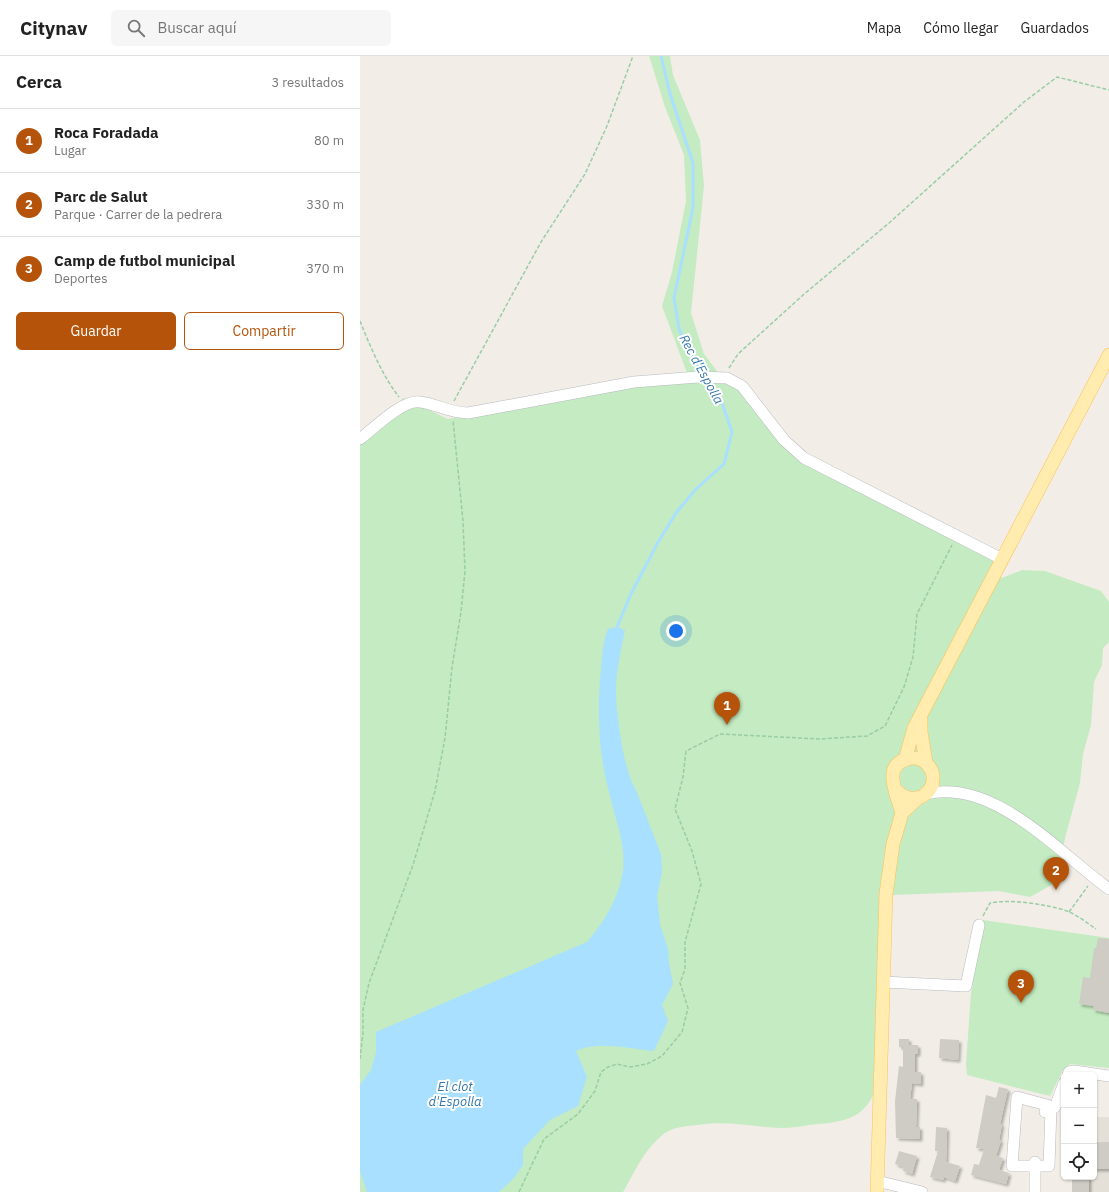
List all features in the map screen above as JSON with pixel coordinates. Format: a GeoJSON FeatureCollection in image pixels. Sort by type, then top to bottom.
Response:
{"type":"FeatureCollection","features":[{"type":"Feature","properties":{"kind":"main road"},"geometry":{"type":"LineString","coordinates":[[905,760],[914,728],[922,717],[1002,559],[1109,355]]}},
{"type":"Feature","properties":{"kind":"main road"},"geometry":{"type":"LineString","coordinates":[[902,813],[922,796],[932,784],[921,732],[922,717]]}},
{"type":"Feature","properties":{"kind":"main road"},"geometry":{"type":"LineString","coordinates":[[877,1186],[886,894],[893,844],[902,813],[897,792],[893,785],[893,774],[896,767],[905,760],[916,758],[929,768]]}},
{"type":"Feature","properties":{"kind":"main road"},"geometry":{"type":"LineString","coordinates":[[897,792],[906,798],[922,796]]}},
{"type":"Feature","properties":{"kind":"street"},"geometry":{"type":"LineString","coordinates":[[360,439],[405,405],[419,401],[453,412],[468,413],[589,389],[634,382],[704,377],[727,378],[742,386],[784,440],[804,458],[1002,559]]}},
{"type":"Feature","properties":{"kind":"street"},"geometry":{"type":"LineString","coordinates":[[929,768],[939,780],[956,792]]}},
{"type":"Feature","properties":{"kind":"street"},"geometry":{"type":"LineString","coordinates":[[922,796],[940,791],[956,792],[987,802],[1022,821],[1041,834],[1109,889]]}},
{"type":"Feature","properties":{"kind":"street"},"geometry":{"type":"LineString","coordinates":[[883,982],[966,986],[979,925]]}},
{"type":"Feature","properties":{"kind":"street"},"geometry":{"type":"LineString","coordinates":[[1097,1074],[1109,1076]]}},
{"type":"Feature","properties":{"kind":"street"},"geometry":{"type":"LineString","coordinates":[[1047,1111],[1055,1107],[1061,1091]]}},
{"type":"Feature","properties":{"kind":"street"},"geometry":{"type":"LineString","coordinates":[[1017,1097],[1047,1105],[1047,1111],[1048,1166],[1012,1166],[1017,1097]]}},
{"type":"Feature","properties":{"kind":"street"},"geometry":{"type":"LineString","coordinates":[[1035,1162],[1035,1192]]}},
{"type":"Feature","properties":{"kind":"street"},"geometry":{"type":"LineString","coordinates":[[877,1186],[922,1192]]}},
{"type":"Feature","properties":{"kind":"path"},"geometry":{"type":"LineString","coordinates":[[360,1059],[363,1032],[363,1010],[369,983],[411,872],[435,790],[444,746],[452,668],[461,612],[465,571],[453,412],[457,395],[541,242],[585,174],[610,120],[633,56]]}},
{"type":"Feature","properties":{"kind":"path"},"geometry":{"type":"LineString","coordinates":[[727,378],[729,365],[738,354],[841,263],[889,223],[1024,102],[1057,77],[1109,90]]}},
{"type":"Feature","properties":{"kind":"path"},"geometry":{"type":"LineString","coordinates":[[360,321],[393,390],[405,405]]}},
{"type":"Feature","properties":{"kind":"path"},"geometry":{"type":"LineString","coordinates":[[519,1192],[544,1139],[578,1114],[595,1091],[601,1072],[608,1067],[617,1064],[630,1067],[647,1064],[662,1056],[682,1032],[688,1008],[680,983],[685,969],[685,942],[702,884],[692,850],[675,809],[683,777],[686,751],[720,734],[820,739],[867,736],[884,726],[904,687],[911,664],[917,614],[957,536]]}},
{"type":"Feature","properties":{"kind":"path"},"geometry":{"type":"LineString","coordinates":[[1069,912],[1094,878]]}},
{"type":"Feature","properties":{"kind":"path"},"geometry":{"type":"LineString","coordinates":[[979,925],[990,903],[1001,901],[1036,905],[1069,912],[1096,929]]}},
{"type":"Feature","properties":{"kind":"shaded area"},"geometry":{"type":"Polygon","coordinates":[[[1097,1117],[1109,1117],[1109,1192],[1072,1192],[1072,1180],[1097,1180],[1097,1117]]]}},
{"type":"Feature","properties":{"kind":"green space"},"geometry":{"type":"Polygon","coordinates":[[[649,56],[670,56],[673,75],[700,140],[704,186],[691,313],[704,354],[723,379],[735,379],[797,453],[1004,560],[998,572],[1002,578],[1022,570],[1045,571],[1101,591],[1109,602],[1109,642],[1103,648],[1102,665],[1094,682],[1091,725],[1083,754],[1080,783],[1065,838],[1061,861],[1063,873],[1053,884],[1030,897],[999,891],[892,895],[880,1081],[864,1109],[850,1118],[830,1123],[787,1128],[718,1123],[672,1129],[665,1133],[651,1146],[641,1160],[623,1192],[360,1192],[360,444],[377,433],[403,398],[448,419],[634,382],[690,381],[662,306],[672,272],[686,201],[684,155],[665,107],[649,56]]]}},
{"type":"Feature","properties":{"kind":"green space"},"geometry":{"type":"Polygon","coordinates":[[[983,920],[1109,938],[1109,1068],[1070,1064],[1061,1072],[1050,1096],[967,1075],[966,1064],[971,993],[983,920]]]}},
{"type":"Feature","properties":{"kind":"water","name":"El clot d'Espolla"},"geometry":{"type":"Polygon","coordinates":[[[617,627],[625,630],[616,683],[617,714],[624,757],[632,782],[661,854],[662,872],[657,896],[660,924],[668,949],[673,984],[662,1005],[668,1021],[654,1051],[615,1046],[595,1046],[576,1051],[587,1077],[578,1106],[550,1120],[523,1149],[523,1165],[513,1179],[499,1192],[367,1192],[360,1171],[360,1085],[371,1070],[376,1052],[376,1032],[587,942],[609,911],[617,894],[622,876],[622,844],[605,777],[599,730],[599,699],[605,639],[608,629],[617,627]]]}},
{"type":"Feature","properties":{"kind":"building"},"geometry":{"type":"Polygon","coordinates":[[[1098,938],[1109,939],[1109,1013],[1093,1010],[1094,1006],[1079,1004],[1083,977],[1090,978],[1094,948],[1096,948],[1098,938]]]}},
{"type":"Feature","properties":{"kind":"building"},"geometry":{"type":"Polygon","coordinates":[[[899,1039],[909,1039],[909,1045],[918,1045],[918,1054],[915,1054],[915,1072],[921,1072],[921,1084],[912,1083],[910,1099],[917,1099],[916,1127],[920,1127],[920,1139],[896,1138],[895,1101],[899,1066],[903,1067],[903,1047],[899,1047],[899,1039]]]}},
{"type":"Feature","properties":{"kind":"building"},"geometry":{"type":"Polygon","coordinates":[[[940,1039],[959,1040],[958,1060],[939,1058],[940,1039]]]}},
{"type":"Feature","properties":{"kind":"building"},"geometry":{"type":"Polygon","coordinates":[[[999,1087],[1008,1089],[1000,1124],[1002,1124],[999,1140],[1001,1140],[996,1156],[1003,1158],[999,1170],[1009,1173],[1006,1184],[971,1175],[974,1164],[979,1165],[984,1149],[976,1148],[986,1095],[996,1098],[999,1087]]]}},
{"type":"Feature","properties":{"kind":"building"},"geometry":{"type":"Polygon","coordinates":[[[936,1127],[947,1128],[946,1162],[960,1166],[955,1181],[944,1177],[943,1180],[930,1177],[938,1151],[935,1151],[936,1127]]]}},
{"type":"Feature","properties":{"kind":"building"},"geometry":{"type":"Polygon","coordinates":[[[1097,1142],[1109,1142],[1109,1169],[1097,1169],[1097,1142]]]}},
{"type":"Feature","properties":{"kind":"building"},"geometry":{"type":"Polygon","coordinates":[[[899,1151],[917,1156],[912,1174],[903,1171],[904,1167],[895,1164],[899,1151]]]}},
{"type":"Feature","properties":{"kind":"building"},"geometry":{"type":"Polygon","coordinates":[[[1072,1180],[1089,1180],[1089,1192],[1072,1192],[1072,1180]]]}},
{"type":"Feature","properties":{"kind":"waterway","name":"Rec d'Espolla"},"geometry":{"type":"LineString","coordinates":[[661,56],[670,94],[693,163],[693,208],[674,298],[679,329],[702,375]]}},
{"type":"Feature","properties":{"kind":"waterway","name":"Rec d'Espolla"},"geometry":{"type":"LineString","coordinates":[[617,627],[630,596],[657,544],[676,513],[696,489],[724,464],[732,432],[722,403],[705,380]]}},
{"type":"Feature","properties":{"kind":"place","name":"Roca Foradada"},"geometry":{"type":"Point","coordinates":[727,725]}},
{"type":"Feature","properties":{"kind":"place","name":"Parc de Salut"},"geometry":{"type":"Point","coordinates":[1056,890]}},
{"type":"Feature","properties":{"kind":"place","name":"Camp de futbol municipal"},"geometry":{"type":"Point","coordinates":[1021,1003]}}]}
